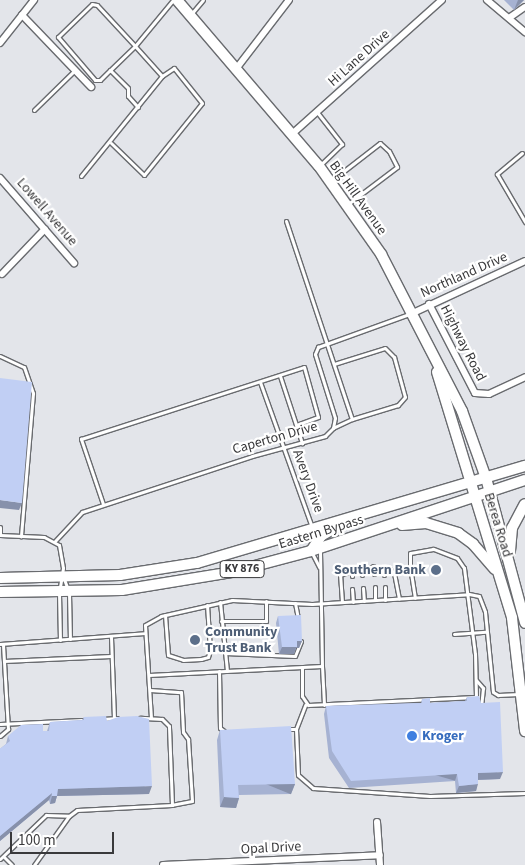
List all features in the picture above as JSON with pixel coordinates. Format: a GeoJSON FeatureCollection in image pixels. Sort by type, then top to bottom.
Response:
{"type":"FeatureCollection","features":[{"type":"Feature","properties":{"kind":"main road","name":"Big Hill Avenue"},"geometry":{"type":"LineString","coordinates":[[175,0],[236,68],[319,166],[348,204],[381,254],[462,411],[490,491]]}},
{"type":"Feature","properties":{"kind":"main road","name":"Big Hill Avenue"},"geometry":{"type":"LineString","coordinates":[[434,359],[471,482]]}},
{"type":"Feature","properties":{"kind":"main road","name":"Eastern Bypass"},"geometry":{"type":"LineString","coordinates":[[0,578],[64,578],[159,570],[254,548],[525,466]]}},
{"type":"Feature","properties":{"kind":"main road","name":"Eastern Bypass"},"geometry":{"type":"LineString","coordinates":[[0,592],[64,593],[159,585],[232,572],[322,548],[525,480]]}},
{"type":"Feature","properties":{"kind":"main road","name":"Berea Road"},"geometry":{"type":"LineString","coordinates":[[471,482],[512,618],[524,692],[525,731]]}},
{"type":"Feature","properties":{"kind":"main road","name":"Berea Road"},"geometry":{"type":"LineString","coordinates":[[490,491],[525,623]]}},
{"type":"Feature","properties":{"kind":"main road"},"geometry":{"type":"LineString","coordinates":[[509,557],[512,528],[525,504]]}},
{"type":"Feature","properties":{"kind":"main road"},"geometry":{"type":"LineString","coordinates":[[310,551],[328,531],[368,514]]}},
{"type":"Feature","properties":{"kind":"main road"},"geometry":{"type":"LineString","coordinates":[[388,526],[426,524],[448,528],[473,544],[498,573]]}},
{"type":"Feature","properties":{"kind":"street"},"geometry":{"type":"LineString","coordinates":[[0,42],[34,0]]}},
{"type":"Feature","properties":{"kind":"street"},"geometry":{"type":"LineString","coordinates":[[236,68],[289,0]]}},
{"type":"Feature","properties":{"kind":"street","name":"Hi Lane Drive"},"geometry":{"type":"LineString","coordinates":[[292,134],[442,0]]}},
{"type":"Feature","properties":{"kind":"street"},"geometry":{"type":"LineString","coordinates":[[487,0],[525,32]]}},
{"type":"Feature","properties":{"kind":"street"},"geometry":{"type":"LineString","coordinates":[[509,18],[525,6]]}},
{"type":"Feature","properties":{"kind":"street"},"geometry":{"type":"LineString","coordinates":[[22,15],[91,87]]}},
{"type":"Feature","properties":{"kind":"street","name":"Lowell Avenue"},"geometry":{"type":"LineString","coordinates":[[0,178],[74,263]]}},
{"type":"Feature","properties":{"kind":"street"},"geometry":{"type":"LineString","coordinates":[[2,274],[45,229]]}},
{"type":"Feature","properties":{"kind":"street","name":"Northland Drive"},"geometry":{"type":"LineString","coordinates":[[413,313],[525,261]]}},
{"type":"Feature","properties":{"kind":"street","name":"Highway Road"},"geometry":{"type":"LineString","coordinates":[[429,304],[475,393],[489,394],[525,377]]}},
{"type":"Feature","properties":{"kind":"street"},"geometry":{"type":"LineString","coordinates":[[378,822],[380,865]]}},
{"type":"Feature","properties":{"kind":"street","name":"Opal Drive"},"geometry":{"type":"LineString","coordinates":[[163,865],[380,855]]}},
{"type":"Feature","properties":{"kind":"lane"},"geometry":{"type":"LineString","coordinates":[[162,76],[135,46],[97,5],[92,4],[58,33],[58,37],[95,80],[110,70],[135,46],[175,0]]}},
{"type":"Feature","properties":{"kind":"lane"},"geometry":{"type":"LineString","coordinates":[[190,15],[203,0]]}},
{"type":"Feature","properties":{"kind":"lane"},"geometry":{"type":"LineString","coordinates":[[81,176],[111,143],[162,76],[174,68],[202,103],[144,175],[111,143]]}},
{"type":"Feature","properties":{"kind":"lane"},"geometry":{"type":"LineString","coordinates":[[34,110],[75,70]]}},
{"type":"Feature","properties":{"kind":"lane"},"geometry":{"type":"LineString","coordinates":[[110,70],[128,88],[128,96],[138,107]]}},
{"type":"Feature","properties":{"kind":"lane"},"geometry":{"type":"LineString","coordinates":[[317,112],[340,140],[341,147],[319,166]]}},
{"type":"Feature","properties":{"kind":"lane"},"geometry":{"type":"LineString","coordinates":[[330,181],[380,143],[389,151],[397,167],[348,204]]}},
{"type":"Feature","properties":{"kind":"lane"},"geometry":{"type":"LineString","coordinates":[[522,153],[497,174],[525,222]]}},
{"type":"Feature","properties":{"kind":"lane"},"geometry":{"type":"LineString","coordinates":[[286,221],[352,420]]}},
{"type":"Feature","properties":{"kind":"lane"},"geometry":{"type":"LineString","coordinates":[[328,343],[413,313]]}},
{"type":"Feature","properties":{"kind":"lane","name":"Caperton Drive"},"geometry":{"type":"LineString","coordinates":[[55,540],[82,512],[252,456],[285,449],[326,436],[333,428],[335,418],[315,354],[318,347],[328,343]]}},
{"type":"Feature","properties":{"kind":"lane"},"geometry":{"type":"LineString","coordinates":[[333,428],[398,405],[406,397],[394,357],[385,348],[334,364]]}},
{"type":"Feature","properties":{"kind":"lane"},"geometry":{"type":"LineString","coordinates":[[0,356],[24,368],[33,393],[21,536]]}},
{"type":"Feature","properties":{"kind":"lane"},"geometry":{"type":"LineString","coordinates":[[103,504],[81,439],[304,367],[318,417],[296,425]]}},
{"type":"Feature","properties":{"kind":"lane"},"geometry":{"type":"LineString","coordinates":[[280,376],[302,443]]}},
{"type":"Feature","properties":{"kind":"lane","name":"Avery Drive"},"geometry":{"type":"LineString","coordinates":[[260,382],[314,530]]}},
{"type":"Feature","properties":{"kind":"lane"},"geometry":{"type":"LineString","coordinates":[[0,527],[0,535],[55,540],[62,554],[64,578],[60,640]]}},
{"type":"Feature","properties":{"kind":"lane"},"geometry":{"type":"LineString","coordinates":[[322,548],[320,603],[324,706]]}},
{"type":"Feature","properties":{"kind":"lane"},"geometry":{"type":"LineString","coordinates":[[306,704],[324,706],[476,696],[473,633],[464,568],[446,552],[433,549],[410,553],[410,564]]}},
{"type":"Feature","properties":{"kind":"lane"},"geometry":{"type":"LineString","coordinates":[[310,551],[320,570]]}},
{"type":"Feature","properties":{"kind":"lane"},"geometry":{"type":"LineString","coordinates":[[373,566],[374,574]]}},
{"type":"Feature","properties":{"kind":"lane"},"geometry":{"type":"LineString","coordinates":[[342,602],[340,576],[361,567],[373,566],[394,573],[399,599]]}},
{"type":"Feature","properties":{"kind":"lane"},"geometry":{"type":"LineString","coordinates":[[361,567],[362,575]]}},
{"type":"Feature","properties":{"kind":"lane"},"geometry":{"type":"LineString","coordinates":[[383,568],[384,575]]}},
{"type":"Feature","properties":{"kind":"lane"},"geometry":{"type":"LineString","coordinates":[[352,571],[352,576]]}},
{"type":"Feature","properties":{"kind":"lane"},"geometry":{"type":"LineString","coordinates":[[411,573],[415,598]]}},
{"type":"Feature","properties":{"kind":"lane"},"geometry":{"type":"LineString","coordinates":[[64,578],[70,639]]}},
{"type":"Feature","properties":{"kind":"lane"},"geometry":{"type":"LineString","coordinates":[[374,587],[375,600]]}},
{"type":"Feature","properties":{"kind":"lane"},"geometry":{"type":"LineString","coordinates":[[385,587],[386,600]]}},
{"type":"Feature","properties":{"kind":"lane"},"geometry":{"type":"LineString","coordinates":[[363,588],[364,601]]}},
{"type":"Feature","properties":{"kind":"lane"},"geometry":{"type":"LineString","coordinates":[[352,589],[353,602]]}},
{"type":"Feature","properties":{"kind":"lane"},"geometry":{"type":"LineString","coordinates":[[151,718],[145,633],[147,623],[165,615],[220,602],[320,603],[469,594],[479,596],[485,612],[493,692],[498,695],[524,692]]}},
{"type":"Feature","properties":{"kind":"lane"},"geometry":{"type":"LineString","coordinates":[[221,621],[266,621],[266,601]]}},
{"type":"Feature","properties":{"kind":"lane"},"geometry":{"type":"LineString","coordinates":[[220,602],[227,671]]}},
{"type":"Feature","properties":{"kind":"lane"},"geometry":{"type":"LineString","coordinates":[[295,603],[299,621]]}},
{"type":"Feature","properties":{"kind":"lane"},"geometry":{"type":"LineString","coordinates":[[165,615],[168,656],[183,660],[201,659],[208,657],[210,650],[206,605]]}},
{"type":"Feature","properties":{"kind":"lane"},"geometry":{"type":"LineString","coordinates":[[454,634],[486,632]]}},
{"type":"Feature","properties":{"kind":"lane"},"geometry":{"type":"LineString","coordinates":[[0,736],[8,729],[2,644],[145,633]]}},
{"type":"Feature","properties":{"kind":"lane"},"geometry":{"type":"LineString","coordinates":[[225,653],[295,656],[300,649],[300,636]]}},
{"type":"Feature","properties":{"kind":"lane"},"geometry":{"type":"LineString","coordinates":[[110,637],[114,718]]}},
{"type":"Feature","properties":{"kind":"lane"},"geometry":{"type":"LineString","coordinates":[[4,661],[111,656]]}},
{"type":"Feature","properties":{"kind":"lane"},"geometry":{"type":"LineString","coordinates":[[149,675],[322,666]]}},
{"type":"Feature","properties":{"kind":"lane"},"geometry":{"type":"LineString","coordinates":[[302,667],[302,696],[306,704],[296,729],[298,775],[313,788],[430,796],[525,793]]}},
{"type":"Feature","properties":{"kind":"lane"},"geometry":{"type":"LineString","coordinates":[[219,671],[220,728],[233,730]]}},
{"type":"Feature","properties":{"kind":"lane"},"geometry":{"type":"LineString","coordinates":[[476,680],[483,688],[481,706]]}},
{"type":"Feature","properties":{"kind":"lane"},"geometry":{"type":"LineString","coordinates":[[34,865],[69,816],[84,808],[172,805],[192,801],[188,739],[183,732],[181,692],[150,690]]}},
{"type":"Feature","properties":{"kind":"lane"},"geometry":{"type":"LineString","coordinates":[[98,719],[123,718]]}},
{"type":"Feature","properties":{"kind":"lane"},"geometry":{"type":"LineString","coordinates":[[132,718],[162,719],[170,731],[172,805]]}},
{"type":"Feature","properties":{"kind":"lane"},"geometry":{"type":"LineString","coordinates":[[0,724],[89,720]]}},
{"type":"Feature","properties":{"kind":"lane"},"geometry":{"type":"LineString","coordinates":[[278,729],[296,729]]}},
{"type":"Feature","properties":{"kind":"lane"},"geometry":{"type":"LineString","coordinates":[[0,860],[46,815],[69,816]]}},
{"type":"Feature","properties":{"kind":"lane"},"geometry":{"type":"LineString","coordinates":[[6,856],[12,865]]}},
{"type":"Feature","properties":{"kind":"building"},"geometry":{"type":"Polygon","coordinates":[[[0,378],[32,382],[22,503],[0,500],[0,378]]]}},
{"type":"Feature","properties":{"kind":"building"},"geometry":{"type":"Polygon","coordinates":[[[301,615],[302,641],[297,641],[297,647],[282,647],[278,616],[301,615]]]}},
{"type":"Feature","properties":{"kind":"building","name":"Kroger"},"geometry":{"type":"Polygon","coordinates":[[[479,696],[481,703],[500,702],[503,772],[478,773],[478,784],[459,786],[457,774],[351,781],[332,751],[326,706],[422,703],[422,699],[430,698],[430,703],[467,701],[467,697],[479,696]]]}},
{"type":"Feature","properties":{"kind":"building"},"geometry":{"type":"Polygon","coordinates":[[[106,716],[107,721],[118,717],[137,716],[149,719],[152,786],[58,789],[57,796],[52,796],[52,793],[0,836],[0,748],[10,741],[8,736],[21,725],[43,724],[43,731],[49,731],[50,722],[84,720],[84,717],[106,716]]]}},
{"type":"Feature","properties":{"kind":"building"},"geometry":{"type":"Polygon","coordinates":[[[291,726],[295,784],[238,785],[239,798],[224,797],[220,730],[291,726]]]}},
{"type":"Feature","properties":{"kind":"place","name":"Southern Bank"},"geometry":{"type":"Point","coordinates":[436,570]}},
{"type":"Feature","properties":{"kind":"place","name":"Community Trust Bank"},"geometry":{"type":"Point","coordinates":[195,640]}},
{"type":"Feature","properties":{"kind":"place","name":"Kroger"},"geometry":{"type":"Point","coordinates":[412,736]}}]}
